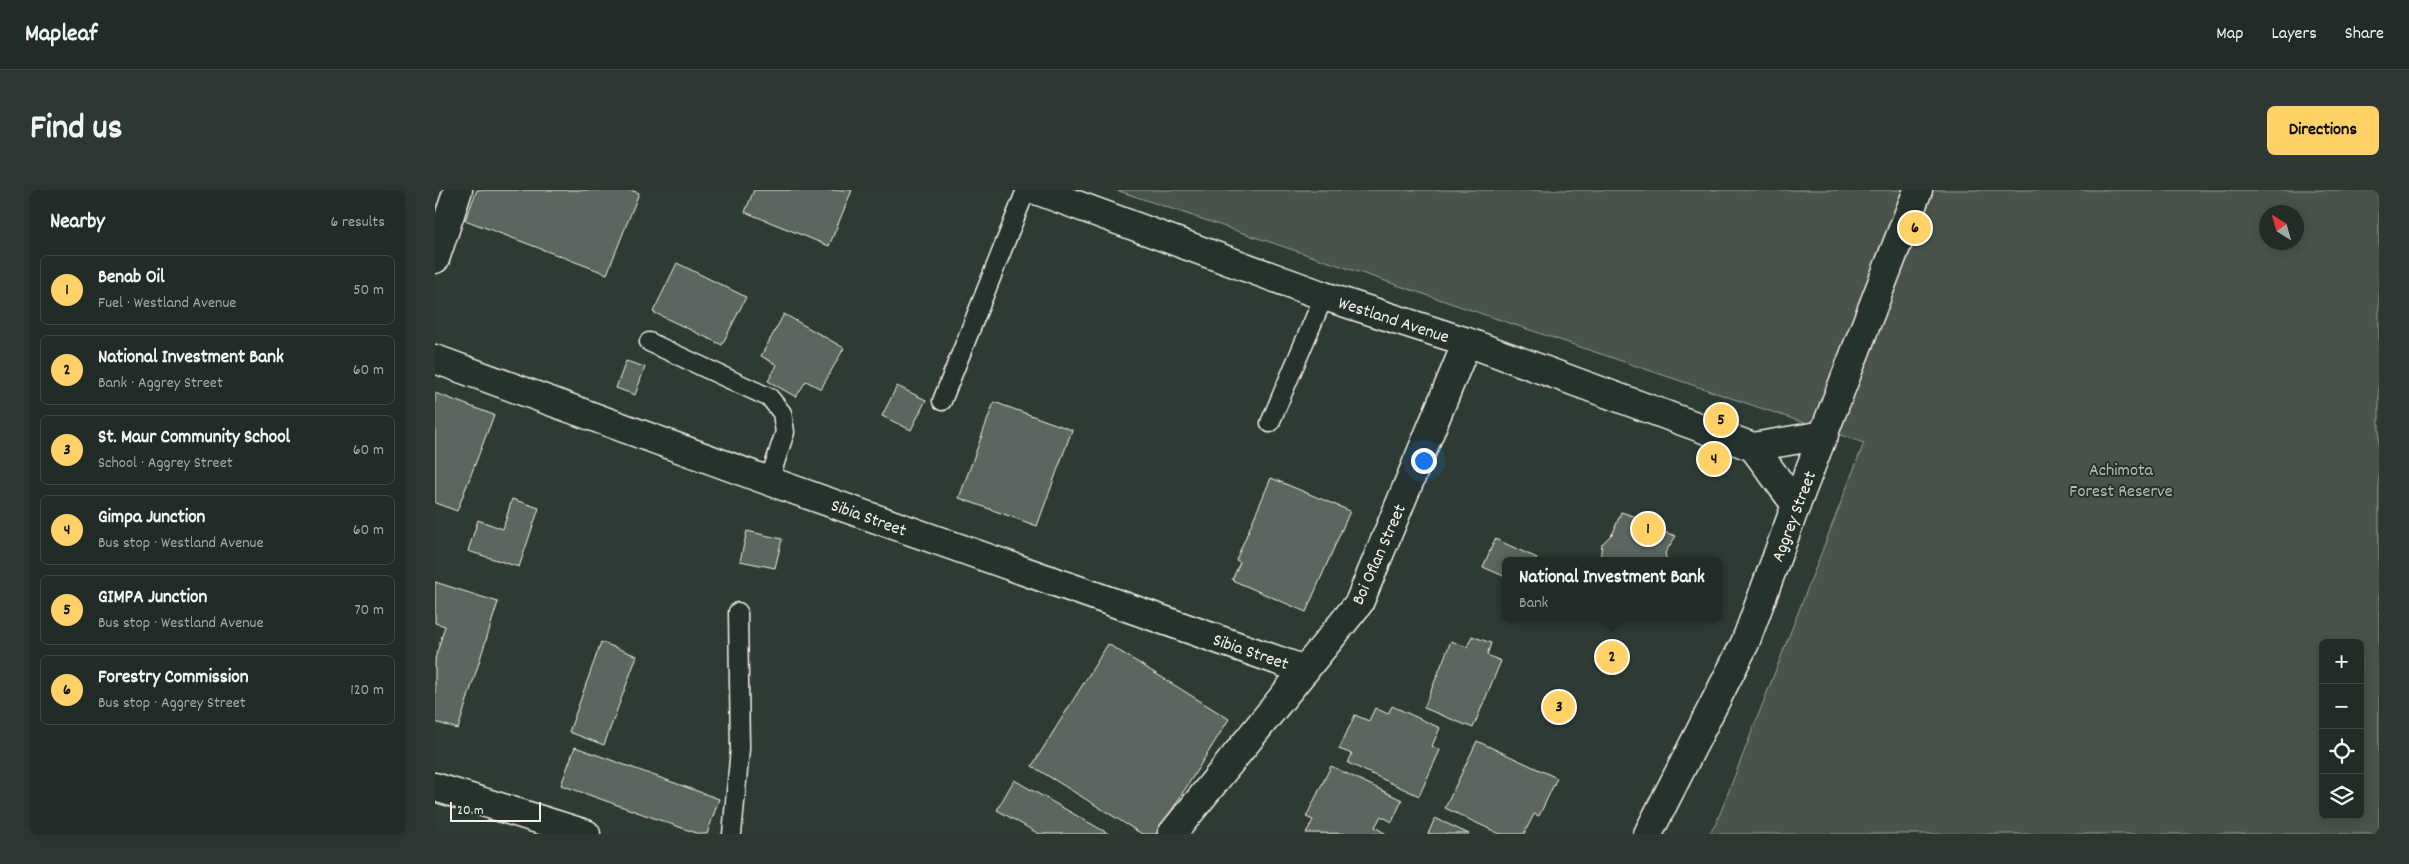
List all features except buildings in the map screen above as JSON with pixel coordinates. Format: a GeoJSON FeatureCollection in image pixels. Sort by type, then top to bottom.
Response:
{"type":"FeatureCollection","features":[{"type":"Feature","properties":{"kind":"street"},"geometry":{"type":"LineString","coordinates":[[435,259],[458,190]]}},
{"type":"Feature","properties":{"kind":"street","name":"Westland Avenue"},"geometry":{"type":"LineString","coordinates":[[1036,190],[1324,296],[1467,342],[1753,447]]}},
{"type":"Feature","properties":{"kind":"street","name":"Aggrey Street"},"geometry":{"type":"LineString","coordinates":[[1649,834],[1745,643],[1796,505],[1918,190]]}},
{"type":"Feature","properties":{"kind":"street","name":"Boi Oflan Street"},"geometry":{"type":"LineString","coordinates":[[1172,834],[1359,603],[1467,342]]}},
{"type":"Feature","properties":{"kind":"street","name":"Sibia Street"},"geometry":{"type":"LineString","coordinates":[[435,359],[769,481],[1305,670]]}},
{"type":"Feature","properties":{"kind":"street"},"geometry":{"type":"LineString","coordinates":[[1796,505],[1753,447],[1824,434]]}},
{"type":"Feature","properties":{"kind":"street"},"geometry":{"type":"LineString","coordinates":[[435,787],[579,833]]}},
{"type":"Feature","properties":{"kind":"lane"},"geometry":{"type":"LineString","coordinates":[[942,401],[1026,190]]}},
{"type":"Feature","properties":{"kind":"lane"},"geometry":{"type":"LineString","coordinates":[[1271,423],[1324,296]]}},
{"type":"Feature","properties":{"kind":"lane"},"geometry":{"type":"LineString","coordinates":[[649,342],[770,398],[782,413],[785,432],[769,481]]}},
{"type":"Feature","properties":{"kind":"lane"},"geometry":{"type":"LineString","coordinates":[[732,834],[741,749],[738,612]]}},
{"type":"Feature","properties":{"kind":"green space","name":"Achimota Forest Reserve"},"geometry":{"type":"Polygon","coordinates":[[[1116,190],[2379,190],[2379,834],[1709,834],[1716,824],[1864,443],[1116,190]]]}},
{"type":"Feature","properties":{"kind":"place","name":"Forestry Commission"},"geometry":{"type":"Point","coordinates":[1915,228]}},
{"type":"Feature","properties":{"kind":"place","name":"GIMPA Junction"},"geometry":{"type":"Point","coordinates":[1721,420]}},
{"type":"Feature","properties":{"kind":"place","name":"Gimpa Junction"},"geometry":{"type":"Point","coordinates":[1714,459]}},
{"type":"Feature","properties":{"kind":"place","name":"Benab Oil"},"geometry":{"type":"Point","coordinates":[1648,529]}},
{"type":"Feature","properties":{"kind":"place","name":"National Investment Bank"},"geometry":{"type":"Point","coordinates":[1612,657]}},
{"type":"Feature","properties":{"kind":"place","name":"St. Maur Community School"},"geometry":{"type":"Point","coordinates":[1559,707]}}]}
